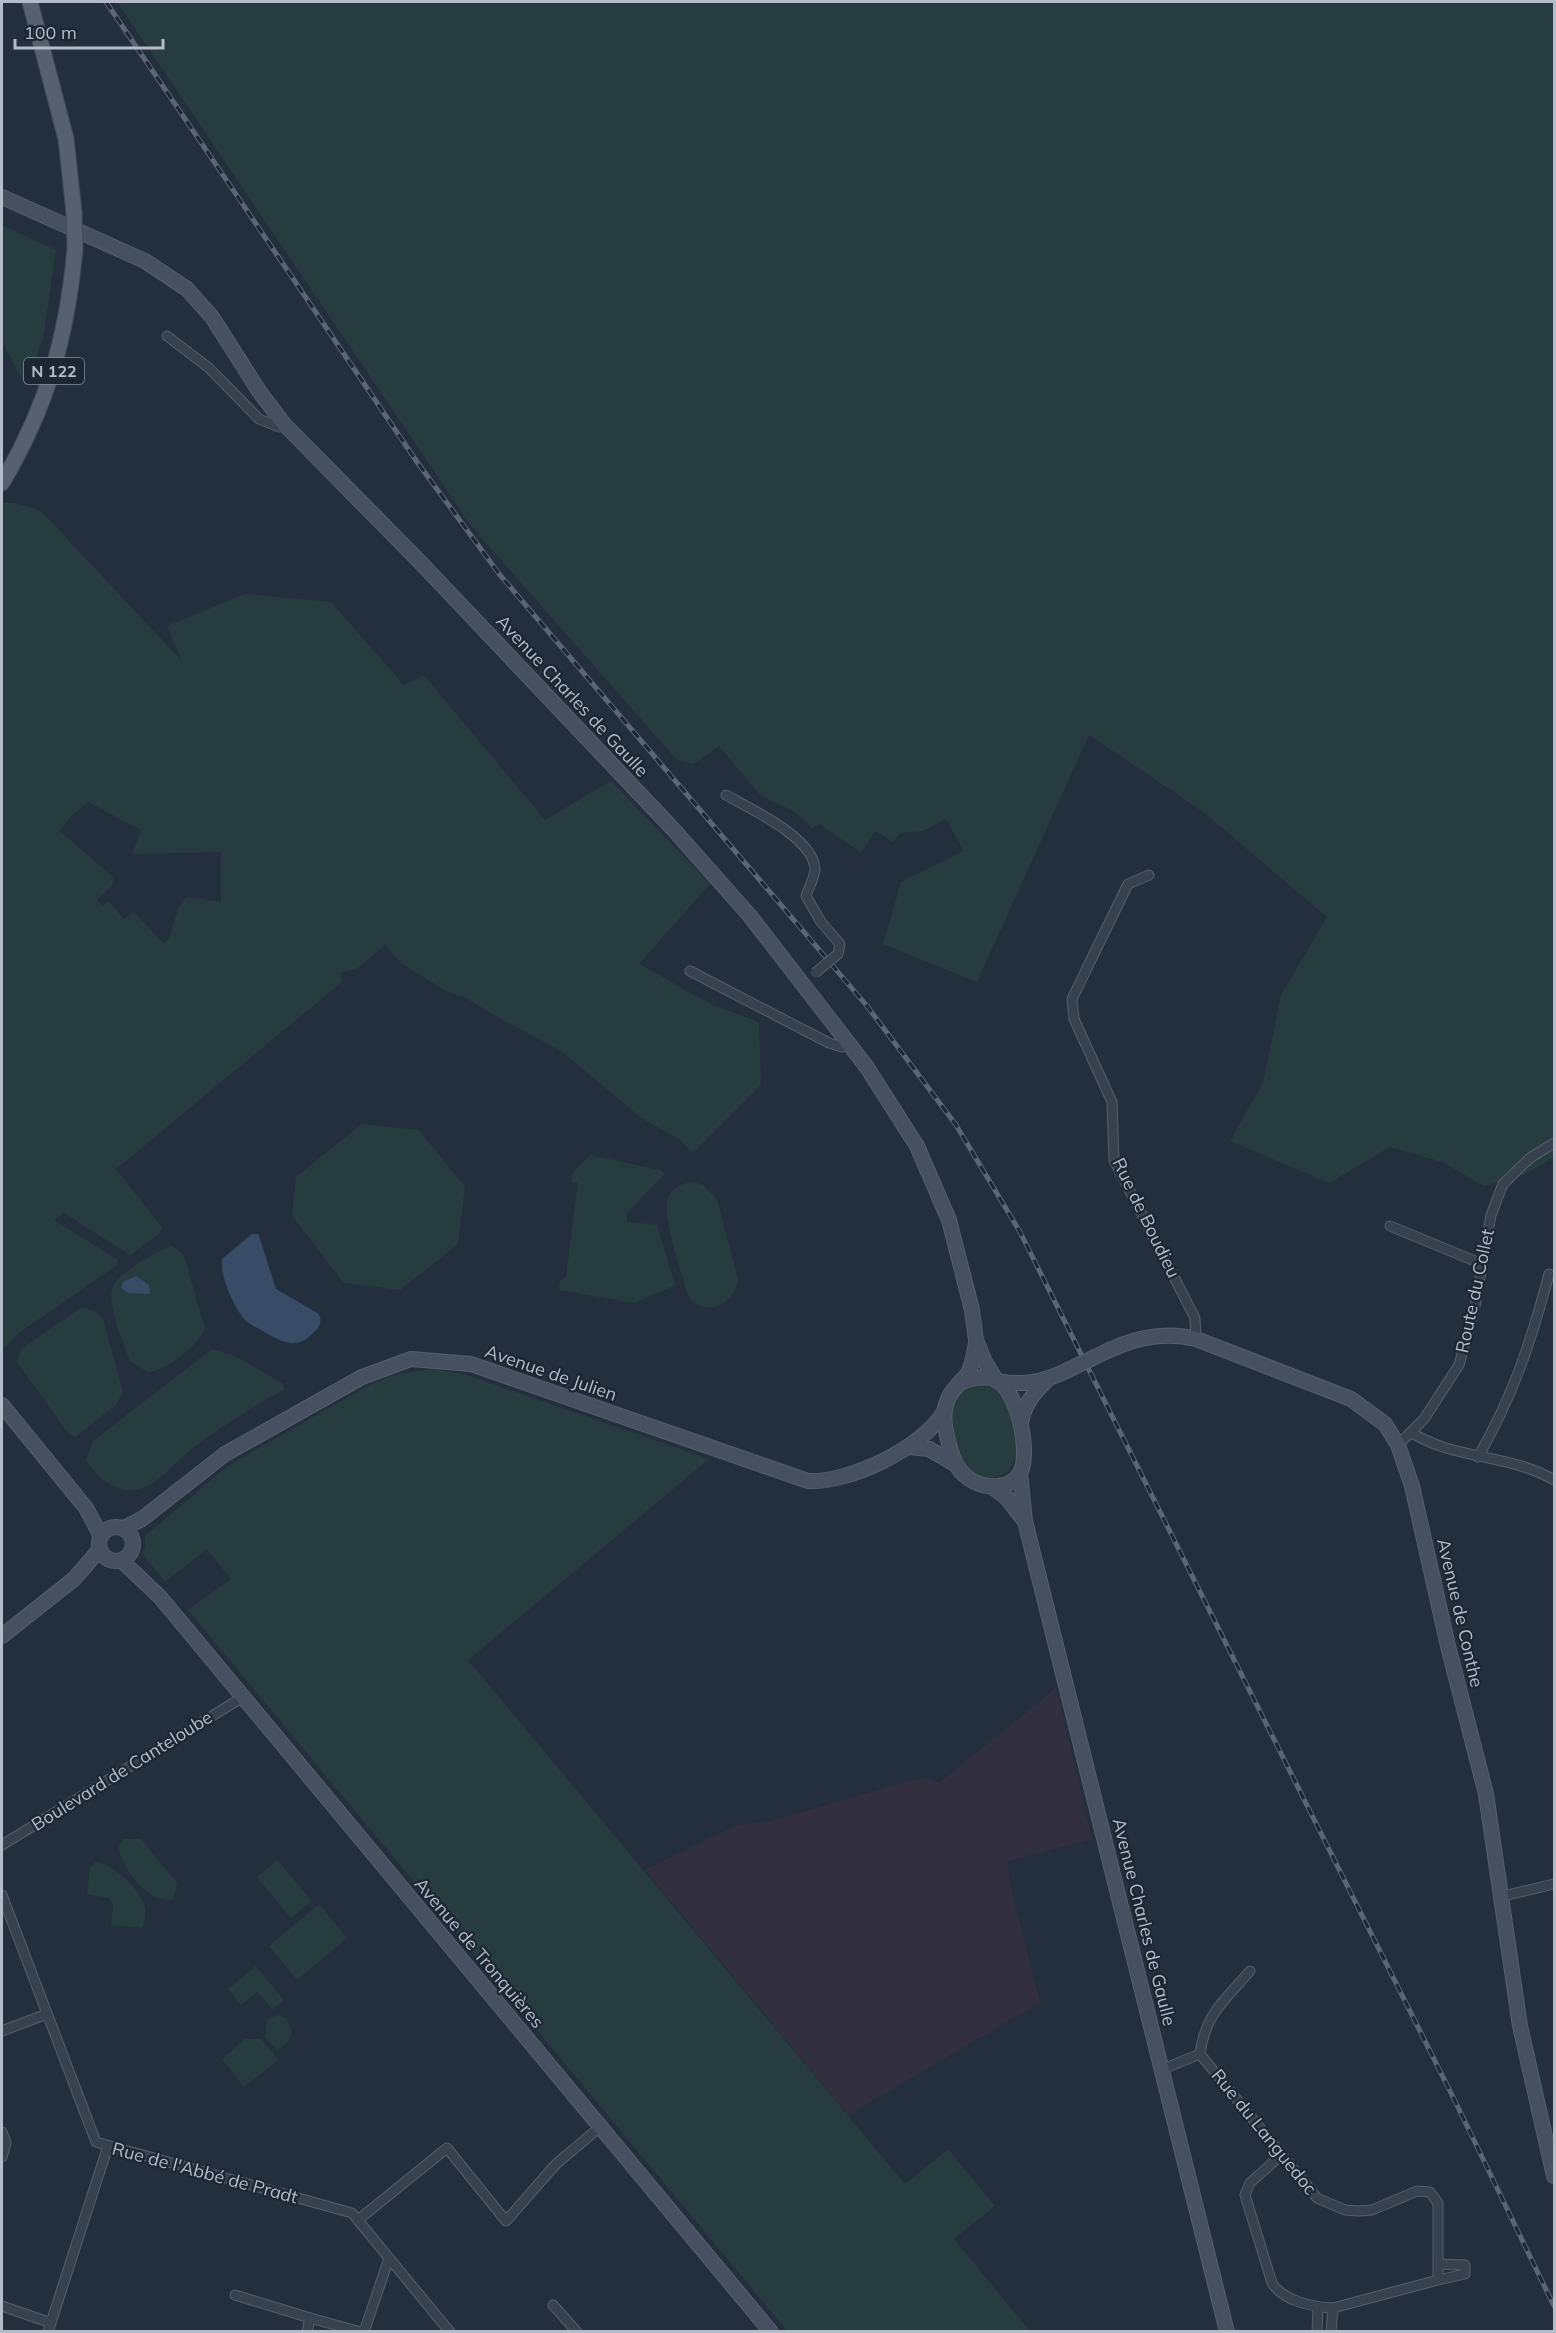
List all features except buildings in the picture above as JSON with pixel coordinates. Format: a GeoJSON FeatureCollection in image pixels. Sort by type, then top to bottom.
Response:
{"type":"FeatureCollection","features":[{"type":"Feature","properties":{"kind":"main road","name":"N 122"},"geometry":{"type":"LineString","coordinates":[[2,483],[32,428],[56,365],[71,293],[75,249],[74,212],[66,139],[30,2]]}},
{"type":"Feature","properties":{"kind":"street","name":"Avenue Charles de Gaulle"},"geometry":{"type":"LineString","coordinates":[[2,197],[145,261],[187,289],[212,316],[259,391],[284,424],[421,563],[673,829],[750,916],[806,985],[894,1107],[934,1182],[949,1220],[972,1310],[976,1340],[984,1362],[997,1381]]}},
{"type":"Feature","properties":{"kind":"street"},"geometry":{"type":"LineString","coordinates":[[166,336],[209,368],[259,419],[279,427],[284,424]]}},
{"type":"Feature","properties":{"kind":"street"},"geometry":{"type":"LineString","coordinates":[[726,795],[780,826],[809,852],[815,870],[806,896],[821,921],[840,944],[838,954],[815,973],[806,985]]}},
{"type":"Feature","properties":{"kind":"street","name":"Rue de Boudieu"},"geometry":{"type":"LineString","coordinates":[[1149,875],[1128,884],[1072,999],[1074,1019],[1112,1101],[1114,1160],[1195,1318],[1196,1339]]}},
{"type":"Feature","properties":{"kind":"street"},"geometry":{"type":"LineString","coordinates":[[690,971],[829,1043],[842,1047],[847,1042]]}},
{"type":"Feature","properties":{"kind":"street","name":"Route du Collet"},"geometry":{"type":"LineString","coordinates":[[1398,1445],[1412,1433],[1444,1391],[1459,1365],[1476,1306],[1491,1215],[1503,1184],[1530,1158],[1554,1143]]}},
{"type":"Feature","properties":{"kind":"street"},"geometry":{"type":"LineString","coordinates":[[1390,1226],[1482,1264]]}},
{"type":"Feature","properties":{"kind":"street"},"geometry":{"type":"LineString","coordinates":[[1478,1457],[1517,1382],[1534,1333],[1549,1274]]}},
{"type":"Feature","properties":{"kind":"street","name":"Avenue de Conthe"},"geometry":{"type":"LineString","coordinates":[[997,1381],[1028,1384],[1047,1380],[1124,1342],[1170,1335],[1196,1339],[1351,1399],[1385,1424],[1398,1445],[1412,1486],[1448,1646],[1486,1794],[1503,1896],[1520,2026],[1554,2176]]}},
{"type":"Feature","properties":{"kind":"street","name":"Avenue Charles de Gaulle"},"geometry":{"type":"LineString","coordinates":[[962,1382],[972,1364],[976,1340]]}},
{"type":"Feature","properties":{"kind":"street","name":"Avenue de Julien"},"geometry":{"type":"LineString","coordinates":[[74,1579],[100,1543],[106,1529],[119,1527],[142,1518],[225,1454],[362,1377],[411,1359],[471,1364],[808,1481],[826,1482],[844,1478],[909,1447],[933,1428],[944,1412]]}},
{"type":"Feature","properties":{"kind":"street"},"geometry":{"type":"LineString","coordinates":[[909,1447],[929,1449],[955,1464],[972,1481],[992,1487],[1012,1481],[1020,1473],[1023,1448],[1021,1428],[1013,1401],[997,1381],[980,1377],[962,1382],[947,1400],[944,1424],[955,1464]]}},
{"type":"Feature","properties":{"kind":"street","name":"Avenue de Conthe"},"geometry":{"type":"LineString","coordinates":[[1021,1428],[1026,1405],[1032,1395],[1047,1380]]}},
{"type":"Feature","properties":{"kind":"street"},"geometry":{"type":"LineString","coordinates":[[2,1406],[86,1508],[100,1543],[124,1554]]}},
{"type":"Feature","properties":{"kind":"street"},"geometry":{"type":"LineString","coordinates":[[1412,1433],[1436,1446],[1518,1464],[1554,1480]]}},
{"type":"Feature","properties":{"kind":"street","name":"Avenue Charles de Gaulle"},"geometry":{"type":"LineString","coordinates":[[1020,1473],[1024,1521],[1227,2331]]}},
{"type":"Feature","properties":{"kind":"street","name":"Avenue de Julien"},"geometry":{"type":"LineString","coordinates":[[124,1554],[146,1522],[194,1478]]}},
{"type":"Feature","properties":{"kind":"street","name":"Avenue Charles de Gaulle"},"geometry":{"type":"LineString","coordinates":[[992,1487],[1006,1497],[1024,1521]]}},
{"type":"Feature","properties":{"kind":"street"},"geometry":{"type":"LineString","coordinates":[[2,1636],[74,1579],[124,1554],[131,1535],[86,1508]]}},
{"type":"Feature","properties":{"kind":"street","name":"Avenue de Tronquières"},"geometry":{"type":"LineString","coordinates":[[124,1554],[771,2331]]}},
{"type":"Feature","properties":{"kind":"street","name":"Boulevard de Canteloube"},"geometry":{"type":"LineString","coordinates":[[2,1845],[243,1697]]}},
{"type":"Feature","properties":{"kind":"street"},"geometry":{"type":"LineString","coordinates":[[1503,1896],[1554,1884]]}},
{"type":"Feature","properties":{"kind":"street","name":"Rue de l'Abbé de Pradt"},"geometry":{"type":"LineString","coordinates":[[2,1895],[96,2142],[352,2213],[450,2331]]}},
{"type":"Feature","properties":{"kind":"street","name":"Rue du Languedoc"},"geometry":{"type":"LineString","coordinates":[[1250,1971],[1208,2020],[1203,2033],[1200,2055],[1317,2198],[1345,2211],[1372,2210],[1416,2191],[1430,2192],[1438,2203],[1438,2280]]}},
{"type":"Feature","properties":{"kind":"street"},"geometry":{"type":"LineString","coordinates":[[2,2031],[47,2013]]}},
{"type":"Feature","properties":{"kind":"street","name":"Rue du Languedoc"},"geometry":{"type":"LineString","coordinates":[[1163,2069],[1200,2055]]}},
{"type":"Feature","properties":{"kind":"street"},"geometry":{"type":"LineString","coordinates":[[358,2220],[447,2148],[506,2221],[556,2164],[600,2127]]}},
{"type":"Feature","properties":{"kind":"street"},"geometry":{"type":"LineString","coordinates":[[2,2132],[6,2143],[2,2157]]}},
{"type":"Feature","properties":{"kind":"street"},"geometry":{"type":"LineString","coordinates":[[2,2306],[50,2327],[108,2146]]}},
{"type":"Feature","properties":{"kind":"street"},"geometry":{"type":"LineString","coordinates":[[1281,2155],[1250,2183],[1245,2195],[1276,2289],[1282,2294],[1318,2307],[1333,2308],[1465,2274],[1465,2265],[1438,2264]]}},
{"type":"Feature","properties":{"kind":"street"},"geometry":{"type":"LineString","coordinates":[[235,2295],[310,2318],[363,2331],[389,2258]]}},
{"type":"Feature","properties":{"kind":"street"},"geometry":{"type":"LineString","coordinates":[[554,2305],[577,2331]]}},
{"type":"Feature","properties":{"kind":"street"},"geometry":{"type":"LineString","coordinates":[[1317,2331],[1318,2307]]}},
{"type":"Feature","properties":{"kind":"street"},"geometry":{"type":"LineString","coordinates":[[1330,2331],[1333,2308]]}},
{"type":"Feature","properties":{"kind":"street"},"geometry":{"type":"LineString","coordinates":[[307,2331],[310,2318]]}},
{"type":"Feature","properties":{"kind":"shaded area"},"geometry":{"type":"Polygon","coordinates":[[[1056,1687],[1092,1839],[1007,1861],[1011,1889],[1040,2002],[848,2115],[645,1870],[738,1825],[771,1821],[913,1780],[924,1778],[939,1783],[1056,1687]]]}},
{"type":"Feature","properties":{"kind":"green space"},"geometry":{"type":"Polygon","coordinates":[[[117,2],[1554,2],[1554,1157],[1524,1175],[1484,1186],[1442,1162],[1390,1147],[1329,1183],[1230,1141],[1263,1083],[1281,995],[1327,917],[1202,811],[1089,735],[977,982],[883,944],[901,882],[964,851],[946,819],[923,831],[901,833],[893,842],[875,831],[861,853],[818,823],[813,829],[795,812],[760,795],[719,746],[694,764],[677,760],[471,526],[117,2]]]}},
{"type":"Feature","properties":{"kind":"green space"},"geometry":{"type":"Polygon","coordinates":[[[2,225],[56,250],[43,339],[25,386],[2,341],[2,225]]]}},
{"type":"Feature","properties":{"kind":"green space"},"geometry":{"type":"Polygon","coordinates":[[[4,503],[16,503],[41,511],[181,660],[167,626],[245,594],[331,602],[404,685],[424,675],[545,820],[611,781],[710,884],[639,964],[713,1005],[759,1022],[761,1085],[693,1153],[679,1139],[641,1118],[560,1050],[502,1020],[466,998],[446,991],[401,963],[385,945],[358,968],[340,973],[342,982],[116,1169],[162,1227],[160,1233],[130,1255],[64,1213],[54,1220],[117,1259],[117,1265],[19,1333],[2,1350],[2,507],[4,503]],[[88,802],[72,815],[60,831],[114,878],[111,887],[97,900],[103,906],[109,901],[124,919],[134,912],[164,944],[171,933],[179,908],[187,897],[221,902],[221,852],[132,854],[141,830],[88,802]]]}},
{"type":"Feature","properties":{"kind":"green space"},"geometry":{"type":"Polygon","coordinates":[[[362,1124],[419,1130],[465,1187],[458,1244],[400,1290],[344,1283],[292,1216],[296,1177],[362,1124]]]}},
{"type":"Feature","properties":{"kind":"green space"},"geometry":{"type":"Polygon","coordinates":[[[590,1155],[660,1170],[665,1174],[627,1213],[627,1222],[657,1225],[675,1285],[635,1303],[559,1290],[560,1281],[566,1277],[578,1183],[571,1182],[573,1173],[590,1155]]]}},
{"type":"Feature","properties":{"kind":"green space"},"geometry":{"type":"Polygon","coordinates":[[[694,1182],[703,1185],[717,1199],[738,1279],[732,1295],[720,1305],[712,1307],[696,1304],[689,1298],[667,1218],[668,1198],[672,1191],[678,1186],[694,1182]]]}},
{"type":"Feature","properties":{"kind":"green space"},"geometry":{"type":"Polygon","coordinates":[[[172,1246],[182,1253],[185,1259],[205,1329],[195,1343],[181,1356],[156,1371],[148,1372],[130,1361],[113,1311],[112,1291],[116,1281],[124,1274],[153,1254],[172,1246]]]}},
{"type":"Feature","properties":{"kind":"green space"},"geometry":{"type":"Polygon","coordinates":[[[82,1307],[96,1312],[103,1319],[123,1392],[116,1405],[75,1437],[67,1432],[17,1362],[21,1349],[82,1307]]]}},
{"type":"Feature","properties":{"kind":"green space"},"geometry":{"type":"Polygon","coordinates":[[[212,1349],[237,1357],[284,1384],[284,1390],[215,1432],[151,1484],[134,1490],[126,1490],[112,1485],[99,1476],[86,1459],[93,1441],[212,1349]]]}},
{"type":"Feature","properties":{"kind":"green space"},"geometry":{"type":"Polygon","coordinates":[[[431,1369],[464,1374],[709,1459],[468,1660],[905,2184],[948,2149],[995,2206],[954,2239],[1030,2331],[787,2331],[188,1610],[231,1579],[207,1549],[165,1582],[142,1553],[145,1548],[145,1536],[224,1469],[373,1383],[398,1374],[431,1369]]]}},
{"type":"Feature","properties":{"kind":"green space"},"geometry":{"type":"Polygon","coordinates":[[[982,1384],[996,1389],[1007,1402],[1014,1422],[1017,1445],[1013,1464],[1008,1471],[989,1478],[976,1476],[965,1467],[959,1453],[952,1410],[957,1395],[962,1390],[982,1384]]]}},
{"type":"Feature","properties":{"kind":"green space"},"geometry":{"type":"Polygon","coordinates":[[[123,1839],[141,1839],[177,1883],[174,1899],[166,1900],[156,1897],[130,1874],[120,1854],[119,1846],[123,1839]]]}},
{"type":"Feature","properties":{"kind":"green space"},"geometry":{"type":"Polygon","coordinates":[[[277,1860],[312,1901],[291,1918],[257,1877],[277,1860]]]}},
{"type":"Feature","properties":{"kind":"green space"},"geometry":{"type":"Polygon","coordinates":[[[96,1862],[117,1872],[141,1897],[145,1907],[143,1928],[111,1925],[113,1904],[108,1898],[87,1894],[90,1867],[96,1862]]]}},
{"type":"Feature","properties":{"kind":"green space"},"geometry":{"type":"Polygon","coordinates":[[[319,1904],[347,1938],[297,1980],[269,1946],[319,1904]]]}},
{"type":"Feature","properties":{"kind":"green space"},"geometry":{"type":"Polygon","coordinates":[[[256,1966],[284,2000],[272,2009],[257,1992],[241,2005],[228,1989],[256,1966]]]}},
{"type":"Feature","properties":{"kind":"green space"},"geometry":{"type":"Polygon","coordinates":[[[278,2015],[287,2019],[292,2032],[288,2042],[277,2050],[265,2037],[267,2019],[278,2015]]]}},
{"type":"Feature","properties":{"kind":"green space"},"geometry":{"type":"Polygon","coordinates":[[[245,2039],[261,2039],[279,2060],[244,2087],[222,2059],[245,2039]]]}},
{"type":"Feature","properties":{"kind":"water"},"geometry":{"type":"Polygon","coordinates":[[[252,1234],[258,1234],[276,1289],[319,1314],[318,1327],[302,1341],[288,1343],[250,1324],[238,1310],[231,1296],[223,1273],[222,1259],[252,1234]]]}},
{"type":"Feature","properties":{"kind":"water"},"geometry":{"type":"Polygon","coordinates":[[[136,1276],[149,1285],[150,1294],[128,1293],[121,1288],[123,1282],[136,1276]]]}},
{"type":"Feature","properties":{"kind":"railway"},"geometry":{"type":"LineString","coordinates":[[106,2],[417,462],[500,575],[867,1006],[956,1125],[1020,1232],[1455,2101],[1554,2306]]}}]}
